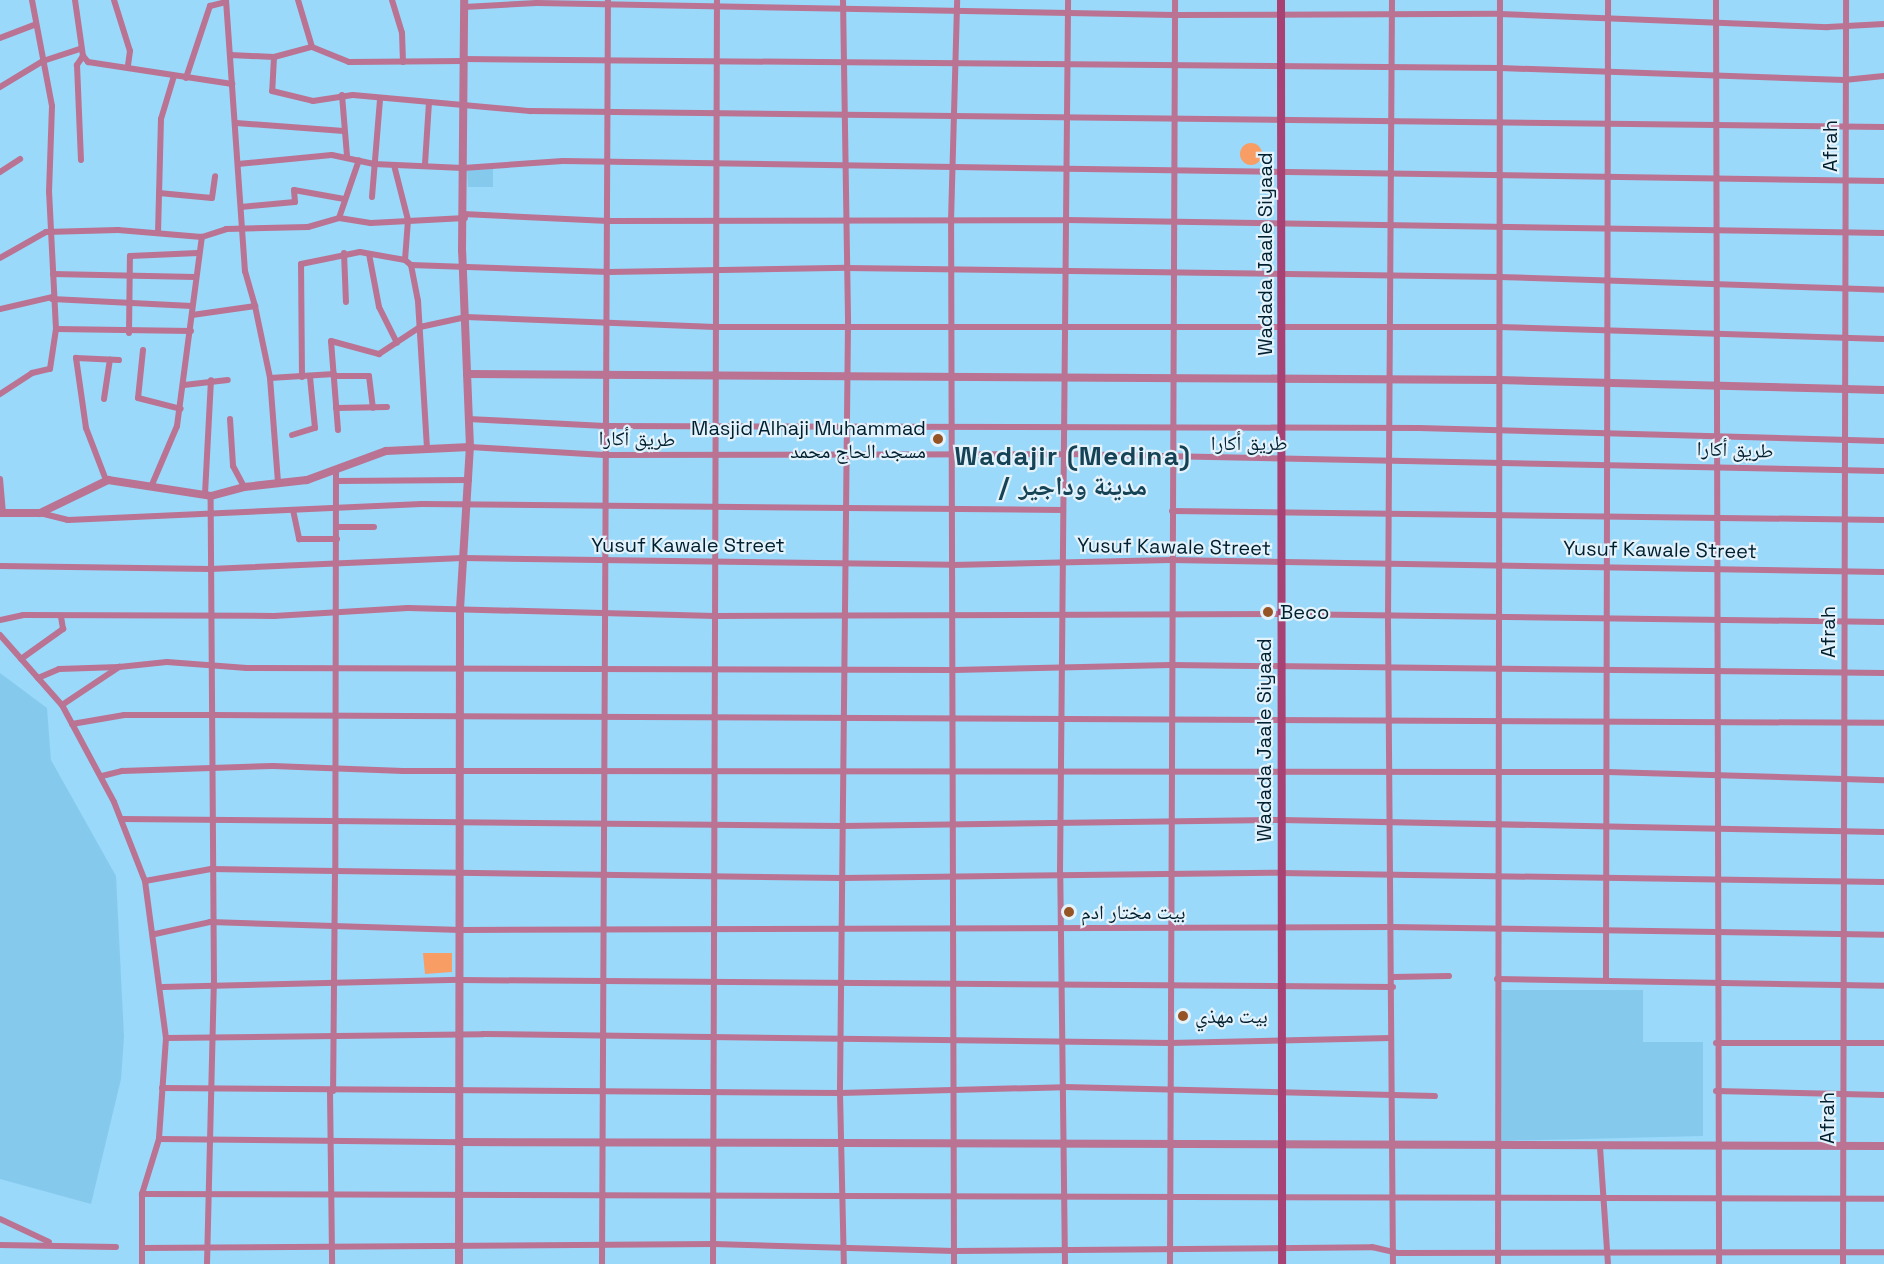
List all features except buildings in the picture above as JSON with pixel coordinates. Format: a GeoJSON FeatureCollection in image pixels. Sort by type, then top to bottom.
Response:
{"type":"FeatureCollection","features":[{"type":"Feature","properties":{"kind":"main road","name":"Wadada Jaale Siyaad"},"geometry":{"type":"LineString","coordinates":[[1281,0],[1282,566],[1279,723],[1282,1264]]}},
{"type":"Feature","properties":{"kind":"street"},"geometry":{"type":"LineString","coordinates":[[32,0],[34,25],[44,58],[40,63]]}},
{"type":"Feature","properties":{"kind":"street"},"geometry":{"type":"LineString","coordinates":[[75,0],[81,52],[77,65],[81,160]]}},
{"type":"Feature","properties":{"kind":"street"},"geometry":{"type":"LineString","coordinates":[[114,0],[130,51],[128,66]]}},
{"type":"Feature","properties":{"kind":"street"},"geometry":{"type":"LineString","coordinates":[[298,0],[312,47]]}},
{"type":"Feature","properties":{"kind":"street"},"geometry":{"type":"LineString","coordinates":[[392,0],[402,33],[403,62]]}},
{"type":"Feature","properties":{"kind":"street"},"geometry":{"type":"LineString","coordinates":[[602,1264],[606,876],[603,669],[604,456],[610,113],[607,62],[608,0]]}},
{"type":"Feature","properties":{"kind":"street"},"geometry":{"type":"LineString","coordinates":[[713,1264],[717,0]]}},
{"type":"Feature","properties":{"kind":"street"},"geometry":{"type":"LineString","coordinates":[[843,0],[842,60],[848,323],[840,1041],[840,1094],[846,1195],[844,1264]]}},
{"type":"Feature","properties":{"kind":"street"},"geometry":{"type":"LineString","coordinates":[[954,1264],[951,1091],[954,876],[951,822],[954,670],[951,377],[954,273],[951,221],[952,116],[957,0]]}},
{"type":"Feature","properties":{"kind":"street"},"geometry":{"type":"LineString","coordinates":[[1065,1264],[1064,1040],[1060,873],[1061,719],[1065,615],[1063,510],[1067,273],[1065,116],[1068,0]]}},
{"type":"Feature","properties":{"kind":"street"},"geometry":{"type":"LineString","coordinates":[[1170,1264],[1168,1193],[1173,986],[1170,719],[1175,0]]}},
{"type":"Feature","properties":{"kind":"street"},"geometry":{"type":"LineString","coordinates":[[1392,0],[1393,172],[1389,225],[1388,380],[1391,460],[1388,666],[1392,774],[1393,1264]]}},
{"type":"Feature","properties":{"kind":"street"},"geometry":{"type":"LineString","coordinates":[[1498,1264],[1497,979],[1501,931],[1497,774],[1497,668],[1500,616],[1500,0]]}},
{"type":"Feature","properties":{"kind":"street"},"geometry":{"type":"LineString","coordinates":[[1606,978],[1608,671],[1606,566],[1610,124],[1608,0]]}},
{"type":"Feature","properties":{"kind":"street"},"geometry":{"type":"LineString","coordinates":[[1716,0],[1716,127],[1719,180],[1719,338],[1715,466],[1718,567],[1716,1091],[1719,1264]]}},
{"type":"Feature","properties":{"kind":"street","name":"Afrah"},"geometry":{"type":"LineString","coordinates":[[1843,1264],[1844,986],[1840,883],[1845,670],[1842,469],[1847,232],[1847,126],[1844,80],[1846,0]]}},
{"type":"Feature","properties":{"kind":"street"},"geometry":{"type":"LineString","coordinates":[[186,78],[210,6],[226,1],[238,164],[246,231],[245,271],[270,378],[278,481]]}},
{"type":"Feature","properties":{"kind":"street"},"geometry":{"type":"LineString","coordinates":[[459,1264],[462,874],[460,609],[469,506],[470,447],[463,263],[464,4],[537,3],[608,8],[1068,11],[1174,15],[1500,14],[1847,25],[1884,24]]}},
{"type":"Feature","properties":{"kind":"street"},"geometry":{"type":"LineString","coordinates":[[0,38],[34,25]]}},
{"type":"Feature","properties":{"kind":"street"},"geometry":{"type":"LineString","coordinates":[[230,55],[274,57],[312,47],[346,62],[842,60],[1281,68],[1500,68],[1844,80],[1884,76]]}},
{"type":"Feature","properties":{"kind":"street"},"geometry":{"type":"LineString","coordinates":[[0,87],[40,63],[81,52]]}},
{"type":"Feature","properties":{"kind":"street"},"geometry":{"type":"LineString","coordinates":[[81,52],[88,62],[128,66],[174,76],[232,84]]}},
{"type":"Feature","properties":{"kind":"street"},"geometry":{"type":"LineString","coordinates":[[274,57],[274,92],[312,101],[342,95],[463,106],[717,116],[844,112],[952,116],[1065,116],[1174,121],[1391,118],[1716,127],[1884,127]]}},
{"type":"Feature","properties":{"kind":"street"},"geometry":{"type":"LineString","coordinates":[[0,394],[32,373],[50,369],[56,329],[52,298],[52,106],[40,63]]}},
{"type":"Feature","properties":{"kind":"street"},"geometry":{"type":"LineString","coordinates":[[158,233],[161,119],[174,76]]}},
{"type":"Feature","properties":{"kind":"street"},"geometry":{"type":"LineString","coordinates":[[342,95],[347,156]]}},
{"type":"Feature","properties":{"kind":"street"},"geometry":{"type":"LineString","coordinates":[[372,196],[380,99]]}},
{"type":"Feature","properties":{"kind":"street"},"geometry":{"type":"LineString","coordinates":[[425,164],[429,102]]}},
{"type":"Feature","properties":{"kind":"street"},"geometry":{"type":"LineString","coordinates":[[236,123],[344,131]]}},
{"type":"Feature","properties":{"kind":"street"},"geometry":{"type":"LineString","coordinates":[[238,164],[347,156],[374,164],[425,164],[463,168],[609,163],[846,165],[1174,171],[1500,173],[1719,180],[1884,181]]}},
{"type":"Feature","properties":{"kind":"street"},"geometry":{"type":"LineString","coordinates":[[0,172],[20,159]]}},
{"type":"Feature","properties":{"kind":"street"},"geometry":{"type":"LineString","coordinates":[[339,218],[359,160]]}},
{"type":"Feature","properties":{"kind":"street"},"geometry":{"type":"LineString","coordinates":[[394,165],[408,220],[405,260]]}},
{"type":"Feature","properties":{"kind":"street"},"geometry":{"type":"LineString","coordinates":[[159,193],[212,198],[215,176]]}},
{"type":"Feature","properties":{"kind":"street"},"geometry":{"type":"LineString","coordinates":[[242,207],[295,202],[294,190],[344,199]]}},
{"type":"Feature","properties":{"kind":"street"},"geometry":{"type":"LineString","coordinates":[[0,258],[53,232],[158,233],[202,237],[226,229],[246,231],[297,228],[339,218],[370,223],[464,216],[608,221],[716,218],[1066,220],[1884,233]]}},
{"type":"Feature","properties":{"kind":"street"},"geometry":{"type":"LineString","coordinates":[[152,488],[170,452],[181,409],[195,277],[202,237]]}},
{"type":"Feature","properties":{"kind":"street"},"geometry":{"type":"LineString","coordinates":[[129,333],[130,256],[198,253]]}},
{"type":"Feature","properties":{"kind":"street"},"geometry":{"type":"LineString","coordinates":[[344,253],[346,302]]}},
{"type":"Feature","properties":{"kind":"street"},"geometry":{"type":"LineString","coordinates":[[302,377],[301,264],[344,253],[369,254],[405,260],[411,265],[420,327],[427,448]]}},
{"type":"Feature","properties":{"kind":"street"},"geometry":{"type":"LineString","coordinates":[[369,254],[380,307],[397,343]]}},
{"type":"Feature","properties":{"kind":"street"},"geometry":{"type":"LineString","coordinates":[[411,265],[463,263],[609,272],[847,268],[954,273],[1500,277],[1884,290]]}},
{"type":"Feature","properties":{"kind":"street"},"geometry":{"type":"LineString","coordinates":[[53,274],[195,277]]}},
{"type":"Feature","properties":{"kind":"street"},"geometry":{"type":"LineString","coordinates":[[0,309],[52,298],[192,306]]}},
{"type":"Feature","properties":{"kind":"street"},"geometry":{"type":"LineString","coordinates":[[192,315],[255,306]]}},
{"type":"Feature","properties":{"kind":"street"},"geometry":{"type":"LineString","coordinates":[[338,430],[331,341],[376,354],[420,327],[466,317],[606,325],[715,327],[952,323],[1172,328],[1500,327],[1719,338],[1884,339]]}},
{"type":"Feature","properties":{"kind":"street"},"geometry":{"type":"LineString","coordinates":[[56,329],[129,333],[191,331]]}},
{"type":"Feature","properties":{"kind":"street"},"geometry":{"type":"LineString","coordinates":[[143,350],[138,398],[181,409]]}},
{"type":"Feature","properties":{"kind":"street"},"geometry":{"type":"LineString","coordinates":[[104,399],[110,359]]}},
{"type":"Feature","properties":{"kind":"street"},"geometry":{"type":"LineString","coordinates":[[106,480],[86,428],[76,361],[119,360]]}},
{"type":"Feature","properties":{"kind":"street"},"geometry":{"type":"LineString","coordinates":[[467,374],[1500,380],[1884,390]]}},
{"type":"Feature","properties":{"kind":"street"},"geometry":{"type":"LineString","coordinates":[[270,378],[369,376],[373,408]]}},
{"type":"Feature","properties":{"kind":"street"},"geometry":{"type":"LineString","coordinates":[[292,435],[315,428],[310,377]]}},
{"type":"Feature","properties":{"kind":"street"},"geometry":{"type":"LineString","coordinates":[[184,385],[210,380],[228,380]]}},
{"type":"Feature","properties":{"kind":"street"},"geometry":{"type":"LineString","coordinates":[[207,1264],[214,985],[210,922],[213,715],[209,614],[212,513],[208,495],[210,380]]}},
{"type":"Feature","properties":{"kind":"street"},"geometry":{"type":"LineString","coordinates":[[336,408],[387,408]]}},
{"type":"Feature","properties":{"kind":"street"},"geometry":{"type":"LineString","coordinates":[[230,419],[233,466],[244,487]]}},
{"type":"Feature","properties":{"kind":"street"},"geometry":{"type":"LineString","coordinates":[[468,419],[605,426],[846,424],[1172,430],[1390,429],[1884,441]]}},
{"type":"Feature","properties":{"kind":"street"},"geometry":{"type":"LineString","coordinates":[[40,513],[106,480],[208,495],[336,472],[367,455],[427,448],[470,447]]}},
{"type":"Feature","properties":{"kind":"street","name":"طريق أكارا"},"geometry":{"type":"LineString","coordinates":[[470,447],[604,456],[847,454],[952,457],[1065,454],[1171,460],[1500,459],[1884,471]]}},
{"type":"Feature","properties":{"kind":"street"},"geometry":{"type":"LineString","coordinates":[[332,1264],[329,1143],[335,928],[334,769],[337,667],[335,563],[338,527],[336,472]]}},
{"type":"Feature","properties":{"kind":"street"},"geometry":{"type":"LineString","coordinates":[[0,479],[1,513],[40,513],[68,520],[338,508],[469,506],[605,510],[952,508],[1063,510]]}},
{"type":"Feature","properties":{"kind":"street"},"geometry":{"type":"LineString","coordinates":[[336,481],[469,480]]}},
{"type":"Feature","properties":{"kind":"street"},"geometry":{"type":"LineString","coordinates":[[293,510],[299,539],[337,539]]}},
{"type":"Feature","properties":{"kind":"street"},"geometry":{"type":"LineString","coordinates":[[1172,510],[1607,513],[1884,520]]}},
{"type":"Feature","properties":{"kind":"street"},"geometry":{"type":"LineString","coordinates":[[338,527],[374,527]]}},
{"type":"Feature","properties":{"kind":"street","name":"Yusuf Kawale Street"},"geometry":{"type":"LineString","coordinates":[[0,566],[210,569],[463,558],[952,565],[1171,560],[1282,566],[1388,563],[1844,569],[1884,572]]}},
{"type":"Feature","properties":{"kind":"street"},"geometry":{"type":"LineString","coordinates":[[0,620],[61,616],[460,609],[715,616],[845,612],[952,616],[1280,614],[1388,619],[1500,616],[1884,622]]}},
{"type":"Feature","properties":{"kind":"street"},"geometry":{"type":"LineString","coordinates":[[21,658],[63,629],[61,616]]}},
{"type":"Feature","properties":{"kind":"street"},"geometry":{"type":"LineString","coordinates":[[0,635],[62,705],[102,776],[122,819],[145,881],[163,987],[166,1038],[159,1139],[142,1194],[142,1264]]}},
{"type":"Feature","properties":{"kind":"street"},"geometry":{"type":"LineString","coordinates":[[38,678],[67,668],[119,667],[167,662],[212,667],[603,669],[715,666],[954,670],[1171,665],[1388,666],[1716,673],[1845,670],[1884,673]]}},
{"type":"Feature","properties":{"kind":"street"},"geometry":{"type":"LineString","coordinates":[[62,705],[119,667]]}},
{"type":"Feature","properties":{"kind":"street"},"geometry":{"type":"LineString","coordinates":[[72,724],[124,715],[462,719],[714,718],[844,721],[1170,719],[1279,723],[1390,719],[1884,723]]}},
{"type":"Feature","properties":{"kind":"street"},"geometry":{"type":"LineString","coordinates":[[102,776],[212,768],[1062,773],[1171,771],[1392,774],[1608,771],[1884,780]]}},
{"type":"Feature","properties":{"kind":"street"},"geometry":{"type":"LineString","coordinates":[[122,819],[462,820],[843,826],[951,822],[1171,825],[1281,820],[1884,832]]}},
{"type":"Feature","properties":{"kind":"street"},"geometry":{"type":"LineString","coordinates":[[145,881],[211,870],[842,878],[1060,873],[1173,876],[1280,873],[1392,878],[1499,875],[1884,882]]}},
{"type":"Feature","properties":{"kind":"street"},"geometry":{"type":"LineString","coordinates":[[155,934],[210,922],[335,928],[461,930],[605,927],[713,930],[842,927],[1280,931],[1392,927],[1717,935],[1884,935]]}},
{"type":"Feature","properties":{"kind":"street"},"geometry":{"type":"LineString","coordinates":[[1393,977],[1449,976]]}},
{"type":"Feature","properties":{"kind":"street"},"geometry":{"type":"LineString","coordinates":[[1497,979],[1606,978],[1716,984],[1884,986]]}},
{"type":"Feature","properties":{"kind":"street"},"geometry":{"type":"LineString","coordinates":[[163,987],[460,980],[605,983],[841,981],[951,986],[1063,983],[1393,987]]}},
{"type":"Feature","properties":{"kind":"street"},"geometry":{"type":"LineString","coordinates":[[166,1038],[212,1040],[259,1034],[332,1037],[714,1036],[840,1041],[952,1039],[1170,1043],[1391,1038]]}},
{"type":"Feature","properties":{"kind":"street"},"geometry":{"type":"LineString","coordinates":[[1716,1042],[1884,1043]]}},
{"type":"Feature","properties":{"kind":"street"},"geometry":{"type":"LineString","coordinates":[[162,1088],[331,1091],[603,1088],[840,1094],[1064,1087],[1170,1091],[1392,1093],[1435,1096]]}},
{"type":"Feature","properties":{"kind":"street"},"geometry":{"type":"LineString","coordinates":[[1716,1091],[1844,1090],[1884,1095]]}},
{"type":"Feature","properties":{"kind":"street"},"geometry":{"type":"LineString","coordinates":[[159,1139],[211,1143],[714,1139],[844,1145],[1064,1142],[1170,1147],[1281,1143],[1498,1143],[1717,1148],[1884,1146]]}},
{"type":"Feature","properties":{"kind":"street"},"geometry":{"type":"LineString","coordinates":[[1600,1147],[1606,1199],[1608,1264]]}},
{"type":"Feature","properties":{"kind":"street"},"geometry":{"type":"LineString","coordinates":[[142,1194],[209,1197],[332,1192],[954,1196],[1168,1193],[1392,1198],[1497,1196],[1606,1199],[1884,1199]]}},
{"type":"Feature","properties":{"kind":"street"},"geometry":{"type":"LineString","coordinates":[[0,1219],[49,1242]]}},
{"type":"Feature","properties":{"kind":"street"},"geometry":{"type":"LineString","coordinates":[[0,1245],[49,1242],[116,1247]]}},
{"type":"Feature","properties":{"kind":"street"},"geometry":{"type":"LineString","coordinates":[[142,1248],[714,1244],[954,1251],[1065,1246],[1170,1250],[1498,1250],[1843,1254],[1884,1252]]}},
{"type":"Feature","properties":{"kind":"shaded area"},"geometry":{"type":"Polygon","coordinates":[[[1251,143],[1259,146],[1262,154],[1259,162],[1251,165],[1243,162],[1240,154],[1243,146],[1251,143]]]}},
{"type":"Feature","properties":{"kind":"shaded area"},"geometry":{"type":"Polygon","coordinates":[[[493,166],[493,187],[468,187],[467,169],[493,166]]]}},
{"type":"Feature","properties":{"kind":"shaded area"},"geometry":{"type":"Polygon","coordinates":[[[0,673],[47,708],[51,760],[116,876],[124,1037],[121,1079],[91,1204],[0,1179],[0,673]]]}},
{"type":"Feature","properties":{"kind":"shaded area"},"geometry":{"type":"Polygon","coordinates":[[[423,953],[452,953],[452,972],[425,974],[423,953]]]}},
{"type":"Feature","properties":{"kind":"shaded area"},"geometry":{"type":"Polygon","coordinates":[[[1501,990],[1643,990],[1643,1042],[1703,1042],[1703,1136],[1499,1141],[1501,990]]]}},
{"type":"Feature","properties":{"kind":"place","name":"Masjid Alhaji Muhammad مسجد الحاج محمد"},"geometry":{"type":"Point","coordinates":[938,439]}},
{"type":"Feature","properties":{"kind":"place","name":"Beco"},"geometry":{"type":"Point","coordinates":[1268,612]}},
{"type":"Feature","properties":{"kind":"place","name":"بيت مختار ادم"},"geometry":{"type":"Point","coordinates":[1069,912]}},
{"type":"Feature","properties":{"kind":"place","name":"بيت مهذي"},"geometry":{"type":"Point","coordinates":[1183,1016]}},
{"type":"Feature","properties":{"kind":"district","name":"Wadajir (Medina) / مدينة وداجير"},"geometry":{"type":"Point","coordinates":[1073,472]}}]}
